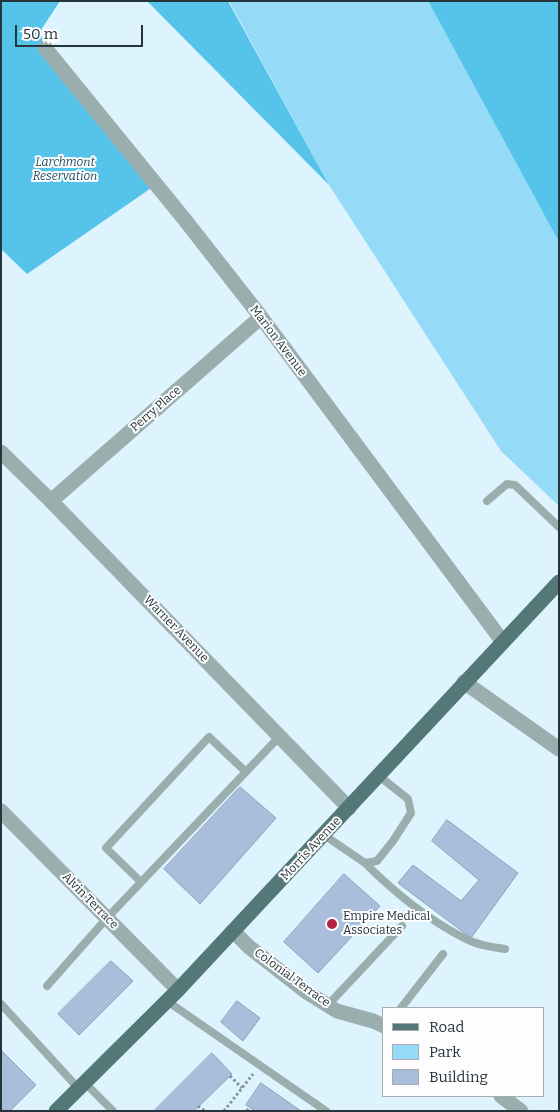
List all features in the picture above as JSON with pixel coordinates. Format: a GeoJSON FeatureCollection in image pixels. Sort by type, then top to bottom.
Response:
{"type":"FeatureCollection","features":[{"type":"Feature","properties":{"kind":"main road","name":"Morris Avenue"},"geometry":{"type":"LineString","coordinates":[[56,1111],[178,990],[559,582]]}},
{"type":"Feature","properties":{"kind":"street","name":"Marion Avenue"},"geometry":{"type":"LineString","coordinates":[[45,48],[185,220],[260,317],[503,642]]}},
{"type":"Feature","properties":{"kind":"street","name":"Perry Place"},"geometry":{"type":"LineString","coordinates":[[51,501],[260,317]]}},
{"type":"Feature","properties":{"kind":"street","name":"Warner Avenue"},"geometry":{"type":"LineString","coordinates":[[1,452],[51,501],[349,808]]}},
{"type":"Feature","properties":{"kind":"street"},"geometry":{"type":"LineString","coordinates":[[464,682],[559,749]]}},
{"type":"Feature","properties":{"kind":"street","name":"Alvin Terrace"},"geometry":{"type":"LineString","coordinates":[[1,811],[178,990]]}},
{"type":"Feature","properties":{"kind":"street","name":"Colonial Terrace"},"geometry":{"type":"LineString","coordinates":[[233,931],[249,947],[308,993],[336,1011],[382,1025]]}},
{"type":"Feature","properties":{"kind":"street"},"geometry":{"type":"LineString","coordinates":[[502,1097],[522,1111]]}},
{"type":"Feature","properties":{"kind":"lane"},"geometry":{"type":"LineString","coordinates":[[487,501],[507,484],[515,485],[559,527]]}},
{"type":"Feature","properties":{"kind":"lane"},"geometry":{"type":"LineString","coordinates":[[46,986],[107,918],[280,736]]}},
{"type":"Feature","properties":{"kind":"lane"},"geometry":{"type":"LineString","coordinates":[[141,882],[106,848],[209,737],[246,772]]}},
{"type":"Feature","properties":{"kind":"lane"},"geometry":{"type":"LineString","coordinates":[[365,863],[377,861],[393,841],[410,813],[408,799],[379,776]]}},
{"type":"Feature","properties":{"kind":"lane"},"geometry":{"type":"LineString","coordinates":[[324,835],[365,863],[388,886],[465,938],[485,946],[505,949]]}},
{"type":"Feature","properties":{"kind":"lane"},"geometry":{"type":"LineString","coordinates":[[328,1005],[402,926]]}},
{"type":"Feature","properties":{"kind":"lane"},"geometry":{"type":"LineString","coordinates":[[403,1007],[443,954]]}},
{"type":"Feature","properties":{"kind":"lane"},"geometry":{"type":"LineString","coordinates":[[167,1001],[326,1111]]}},
{"type":"Feature","properties":{"kind":"lane"},"geometry":{"type":"LineString","coordinates":[[1,1004],[82,1086],[113,1111]]}},
{"type":"Feature","properties":{"kind":"path"},"geometry":{"type":"LineString","coordinates":[[224,1111],[256,1069]]}},
{"type":"Feature","properties":{"kind":"path"},"geometry":{"type":"LineString","coordinates":[[230,1076],[242,1088]]}},
{"type":"Feature","properties":{"kind":"path"},"geometry":{"type":"LineString","coordinates":[[198,1106],[205,1111]]}},
{"type":"Feature","properties":{"kind":"green space","name":"Larchmont Reservation"},"geometry":{"type":"Polygon","coordinates":[[[1,1],[60,1],[39,33],[157,184],[27,274],[1,249],[1,1]]]}},
{"type":"Feature","properties":{"kind":"green space"},"geometry":{"type":"Polygon","coordinates":[[[147,1],[228,1],[329,185],[147,1]]]}},
{"type":"Feature","properties":{"kind":"green space"},"geometry":{"type":"Polygon","coordinates":[[[229,1],[428,1],[559,242],[559,506],[501,451],[329,185],[229,1]]]}},
{"type":"Feature","properties":{"kind":"green space"},"geometry":{"type":"Polygon","coordinates":[[[428,1],[559,1],[559,242],[428,1]]]}},
{"type":"Feature","properties":{"kind":"building"},"geometry":{"type":"Polygon","coordinates":[[[240,787],[276,818],[200,904],[164,869],[240,787]]]}},
{"type":"Feature","properties":{"kind":"building"},"geometry":{"type":"Polygon","coordinates":[[[447,820],[518,873],[471,938],[398,883],[413,865],[461,901],[479,880],[432,841],[447,820]]]}},
{"type":"Feature","properties":{"kind":"building","name":"Empire Medical Associates"},"geometry":{"type":"Polygon","coordinates":[[[344,874],[380,906],[318,973],[284,942],[344,874]]]}},
{"type":"Feature","properties":{"kind":"building"},"geometry":{"type":"Polygon","coordinates":[[[111,961],[133,981],[79,1035],[58,1014],[111,961]]]}},
{"type":"Feature","properties":{"kind":"building"},"geometry":{"type":"Polygon","coordinates":[[[237,1001],[260,1018],[243,1041],[221,1022],[237,1001]]]}},
{"type":"Feature","properties":{"kind":"building"},"geometry":{"type":"Polygon","coordinates":[[[1,1050],[36,1085],[10,1111],[1,1111],[1,1050]]]}},
{"type":"Feature","properties":{"kind":"building"},"geometry":{"type":"Polygon","coordinates":[[[212,1053],[232,1074],[194,1111],[154,1111],[212,1053]]]}},
{"type":"Feature","properties":{"kind":"building"},"geometry":{"type":"Polygon","coordinates":[[[261,1083],[301,1111],[255,1111],[246,1105],[261,1083]]]}},
{"type":"Feature","properties":{"kind":"place","name":"Empire Medical Associates"},"geometry":{"type":"Point","coordinates":[332,924]}}]}
